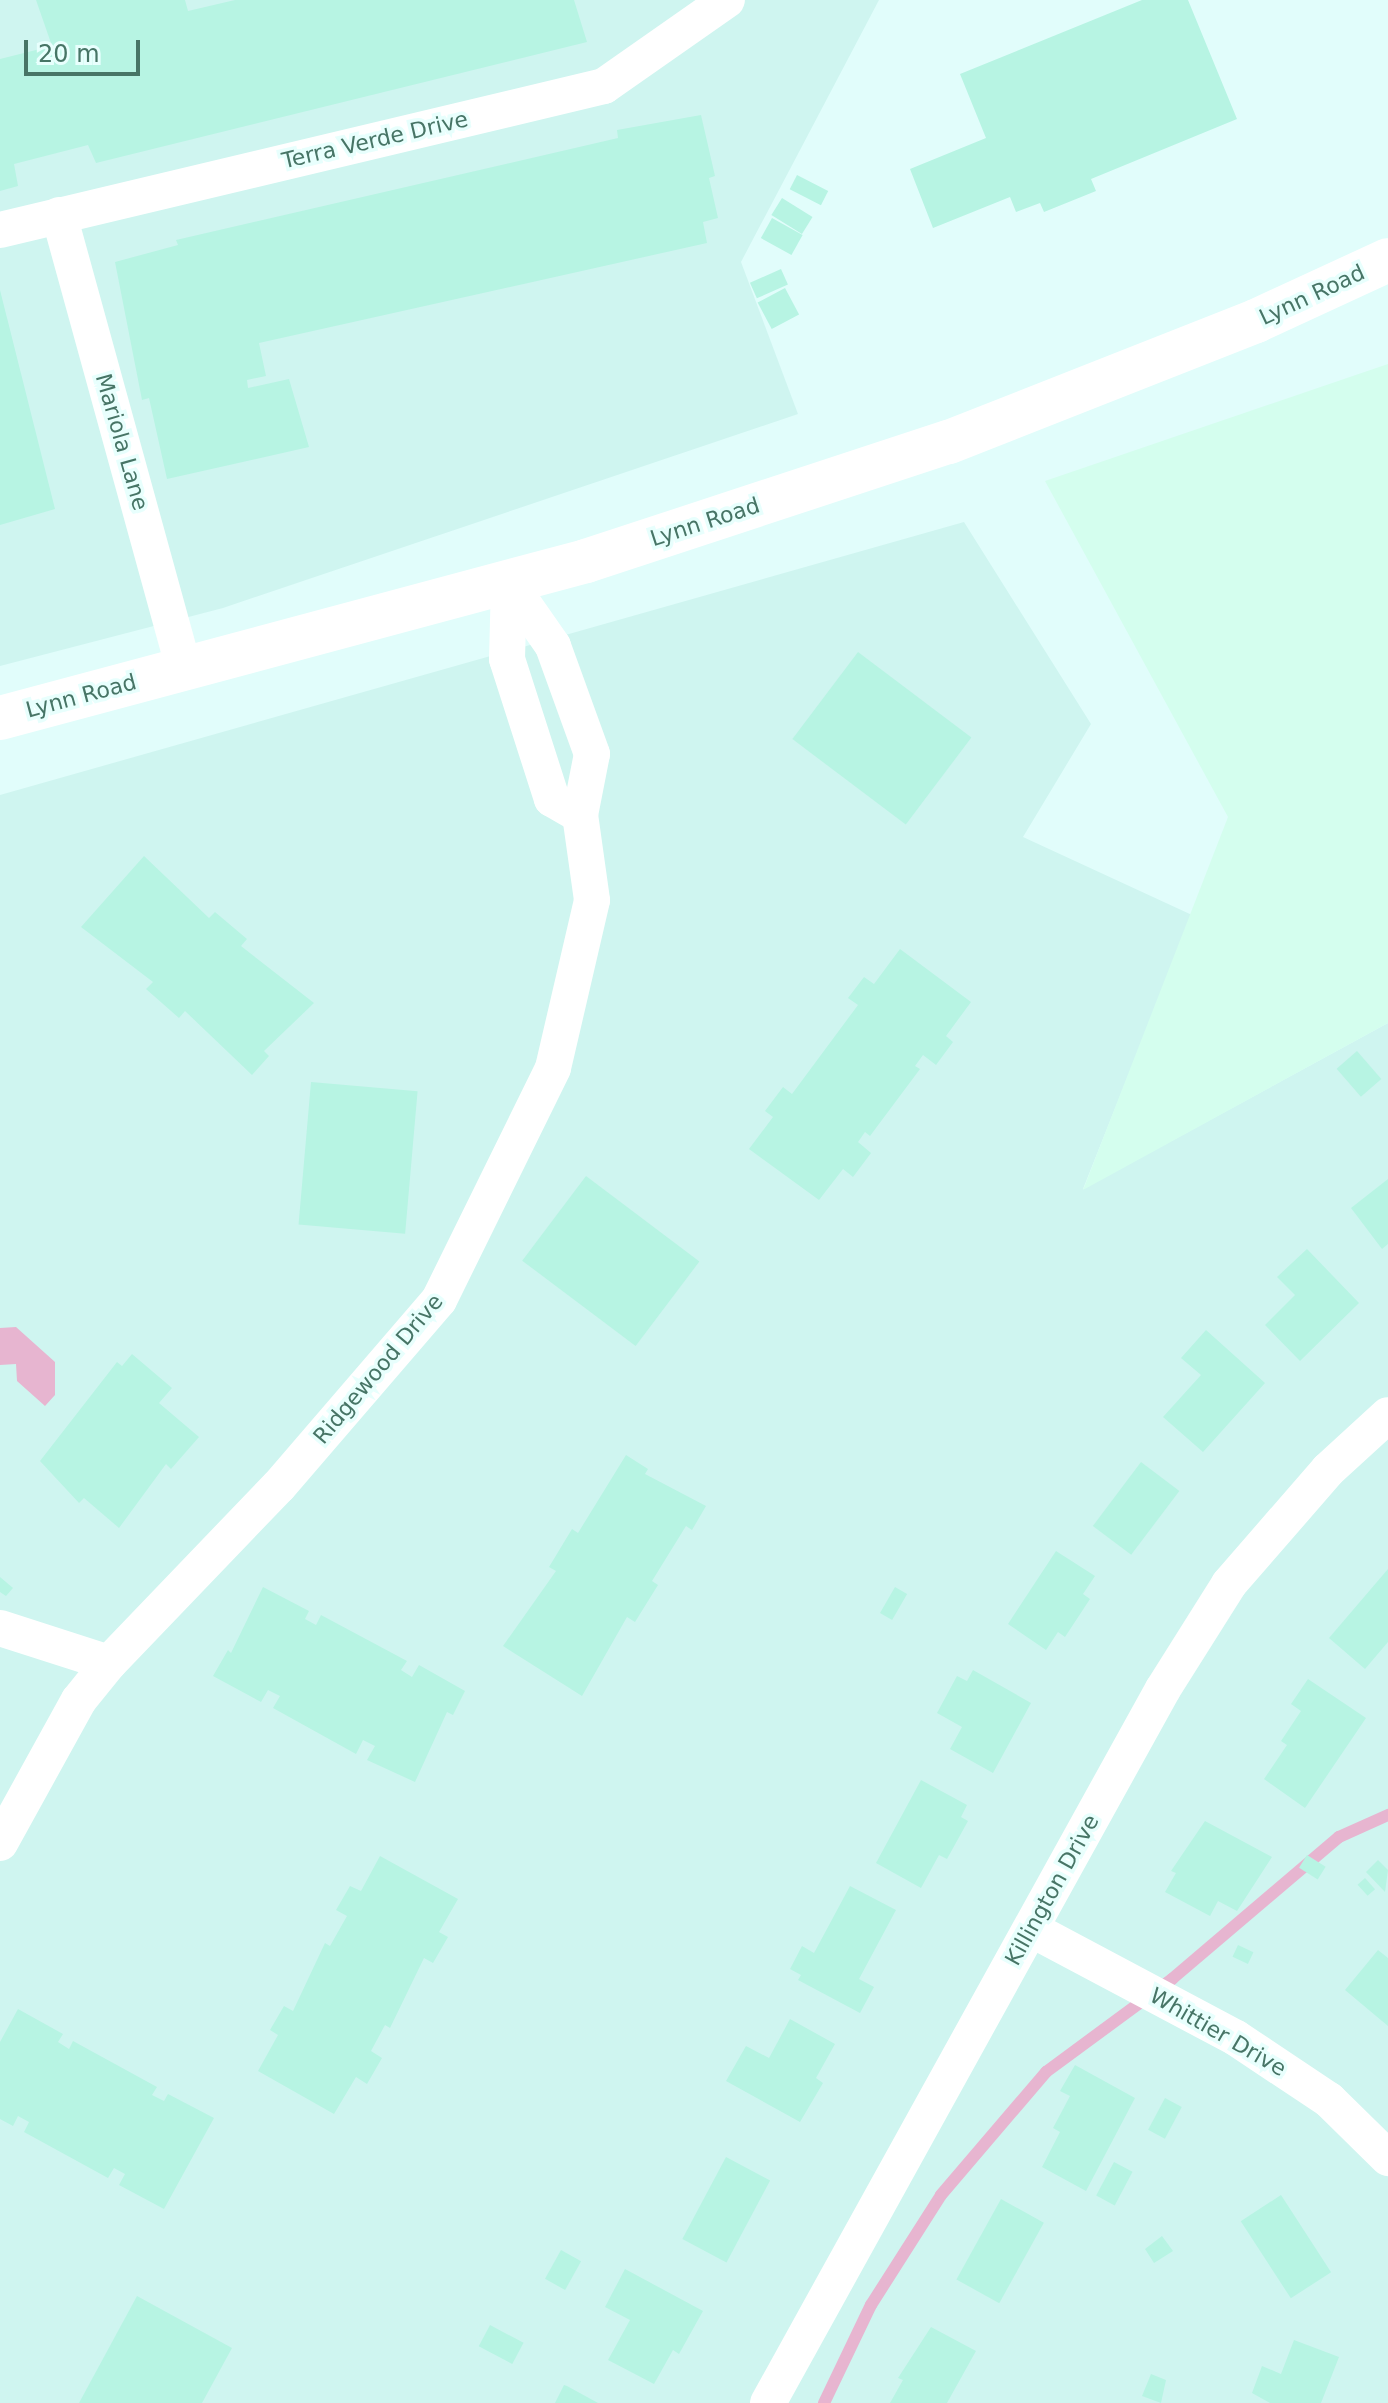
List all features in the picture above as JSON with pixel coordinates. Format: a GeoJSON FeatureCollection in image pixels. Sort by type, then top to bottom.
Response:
{"type":"FeatureCollection","features":[{"type":"Feature","properties":{"kind":"main road","name":"Lynn Road"},"geometry":{"type":"LineString","coordinates":[[0,718],[509,583],[949,442],[1256,321],[1388,260]]}},
{"type":"Feature","properties":{"kind":"street","name":"Terra Verde Drive"},"geometry":{"type":"LineString","coordinates":[[0,230],[604,86],[727,0]]}},
{"type":"Feature","properties":{"kind":"street","name":"Mariola Lane"},"geometry":{"type":"LineString","coordinates":[[59,215],[184,668]]}},
{"type":"Feature","properties":{"kind":"street","name":"Ridgewood Drive"},"geometry":{"type":"LineString","coordinates":[[4,1826],[79,1700],[109,1663],[279,1486],[444,1290],[553,1068],[564,1035],[592,900],[580,815],[592,754],[553,646],[509,583]]}},
{"type":"Feature","properties":{"kind":"street"},"geometry":{"type":"LineString","coordinates":[[509,583],[507,659],[552,799],[580,815]]}},
{"type":"Feature","properties":{"kind":"street","name":"Killington Drive"},"geometry":{"type":"LineString","coordinates":[[768,2403],[1163,1689],[1229,1584],[1328,1470],[1388,1415]]}},
{"type":"Feature","properties":{"kind":"street"},"geometry":{"type":"LineString","coordinates":[[0,1628],[109,1663]]}},
{"type":"Feature","properties":{"kind":"street","name":"Whittier Drive"},"geometry":{"type":"LineString","coordinates":[[1031,1929],[1236,2038],[1329,2100],[1388,2158]]}},
{"type":"Feature","properties":{"kind":"shaded area"},"geometry":{"type":"Polygon","coordinates":[[[0,0],[879,0],[741,262],[798,414],[223,608],[0,666],[0,0]]]}},
{"type":"Feature","properties":{"kind":"shaded area"},"geometry":{"type":"Polygon","coordinates":[[[1388,364],[1388,1023],[1083,1190],[1228,817],[1045,481],[1388,364]]]}},
{"type":"Feature","properties":{"kind":"shaded area"},"geometry":{"type":"Polygon","coordinates":[[[964,522],[1091,724],[1023,837],[1192,915],[1083,1189],[1388,1023],[1388,2403],[0,2403],[0,795],[964,522]]]}},
{"type":"Feature","properties":{"kind":"shaded area"},"geometry":{"type":"Polygon","coordinates":[[[16,1327],[55,1362],[55,1395],[45,1406],[17,1381],[16,1364],[0,1365],[0,1328],[16,1327]]]}},
{"type":"Feature","properties":{"kind":"building"},"geometry":{"type":"Polygon","coordinates":[[[36,0],[185,0],[188,11],[235,0],[574,0],[587,42],[96,163],[88,145],[14,164],[18,186],[0,191],[0,59],[52,46],[36,0]]]}},
{"type":"Feature","properties":{"kind":"building"},"geometry":{"type":"Polygon","coordinates":[[[1142,0],[1188,0],[1237,119],[1091,179],[1096,191],[1044,212],[1040,203],[1016,212],[1010,197],[933,228],[910,169],[986,138],[960,74],[1142,0]]]}},
{"type":"Feature","properties":{"kind":"building"},"geometry":{"type":"Polygon","coordinates":[[[701,115],[715,176],[709,178],[718,218],[703,222],[707,243],[259,343],[266,376],[247,380],[248,388],[289,379],[309,447],[167,479],[149,398],[142,400],[115,262],[178,245],[176,240],[618,138],[617,130],[701,115]]]}},
{"type":"Feature","properties":{"kind":"building"},"geometry":{"type":"Polygon","coordinates":[[[797,175],[828,191],[821,205],[790,189],[797,175]]]}},
{"type":"Feature","properties":{"kind":"building"},"geometry":{"type":"Polygon","coordinates":[[[782,198],[813,217],[802,234],[771,215],[782,198]]]}},
{"type":"Feature","properties":{"kind":"building"},"geometry":{"type":"Polygon","coordinates":[[[772,218],[803,235],[791,255],[761,238],[772,218]]]}},
{"type":"Feature","properties":{"kind":"building"},"geometry":{"type":"Polygon","coordinates":[[[781,269],[788,285],[757,298],[750,283],[781,269]]]}},
{"type":"Feature","properties":{"kind":"building"},"geometry":{"type":"Polygon","coordinates":[[[785,288],[799,314],[772,329],[758,303],[785,288]]]}},
{"type":"Feature","properties":{"kind":"building"},"geometry":{"type":"Polygon","coordinates":[[[0,290],[55,509],[0,525],[0,290]]]}},
{"type":"Feature","properties":{"kind":"building"},"geometry":{"type":"Polygon","coordinates":[[[858,652],[971,737],[906,825],[792,739],[858,652]]]}},
{"type":"Feature","properties":{"kind":"building"},"geometry":{"type":"Polygon","coordinates":[[[144,856],[209,918],[215,912],[247,939],[241,946],[314,1003],[264,1051],[269,1056],[252,1075],[185,1011],[179,1018],[146,989],[153,982],[81,927],[144,856]]]}},
{"type":"Feature","properties":{"kind":"building"},"geometry":{"type":"Polygon","coordinates":[[[900,949],[971,1002],[946,1036],[953,1042],[936,1065],[923,1055],[915,1066],[920,1069],[870,1136],[865,1132],[858,1142],[871,1153],[853,1177],[843,1169],[819,1200],[749,1149],[773,1117],[765,1111],[783,1087],[792,1094],[858,1005],[848,998],[864,977],[874,984],[900,949]]]}},
{"type":"Feature","properties":{"kind":"building"},"geometry":{"type":"Polygon","coordinates":[[[1357,1051],[1381,1079],[1361,1097],[1337,1069],[1357,1051]]]}},
{"type":"Feature","properties":{"kind":"building"},"geometry":{"type":"Polygon","coordinates":[[[311,1082],[418,1091],[405,1234],[299,1224],[311,1082]]]}},
{"type":"Feature","properties":{"kind":"building"},"geometry":{"type":"Polygon","coordinates":[[[586,1176],[699,1261],[636,1346],[522,1261],[586,1176]]]}},
{"type":"Feature","properties":{"kind":"building"},"geometry":{"type":"Polygon","coordinates":[[[1388,1179],[1388,1244],[1382,1249],[1351,1208],[1388,1179]]]}},
{"type":"Feature","properties":{"kind":"building"},"geometry":{"type":"Polygon","coordinates":[[[1307,1249],[1359,1303],[1300,1361],[1265,1325],[1295,1295],[1277,1277],[1307,1249]]]}},
{"type":"Feature","properties":{"kind":"building"},"geometry":{"type":"Polygon","coordinates":[[[1206,1330],[1265,1383],[1203,1452],[1163,1417],[1201,1375],[1181,1358],[1206,1330]]]}},
{"type":"Feature","properties":{"kind":"building"},"geometry":{"type":"Polygon","coordinates":[[[132,1354],[172,1388],[159,1403],[199,1437],[171,1469],[166,1464],[119,1528],[84,1498],[79,1503],[40,1461],[117,1362],[122,1366],[132,1354]]]}},
{"type":"Feature","properties":{"kind":"building"},"geometry":{"type":"Polygon","coordinates":[[[626,1455],[648,1469],[645,1474],[706,1506],[692,1530],[686,1526],[652,1581],[658,1585],[635,1622],[627,1617],[582,1696],[503,1646],[556,1571],[549,1567],[572,1529],[578,1533],[626,1455]]]}},
{"type":"Feature","properties":{"kind":"building"},"geometry":{"type":"Polygon","coordinates":[[[1141,1462],[1179,1491],[1131,1555],[1093,1526],[1141,1462]]]}},
{"type":"Feature","properties":{"kind":"building"},"geometry":{"type":"Polygon","coordinates":[[[1056,1551],[1095,1576],[1083,1594],[1090,1599],[1065,1637],[1058,1632],[1046,1650],[1008,1624],[1056,1551]]]}},
{"type":"Feature","properties":{"kind":"building"},"geometry":{"type":"Polygon","coordinates":[[[1388,1569],[1388,1642],[1365,1669],[1329,1638],[1388,1569]]]}},
{"type":"Feature","properties":{"kind":"building"},"geometry":{"type":"Polygon","coordinates":[[[0,1577],[13,1588],[6,1596],[0,1592],[0,1577]]]}},
{"type":"Feature","properties":{"kind":"building"},"geometry":{"type":"Polygon","coordinates":[[[263,1587],[309,1611],[305,1619],[316,1625],[321,1615],[407,1661],[401,1670],[412,1677],[419,1665],[465,1691],[453,1715],[447,1712],[415,1782],[367,1760],[375,1746],[363,1740],[356,1754],[273,1708],[280,1696],[268,1690],[261,1702],[213,1676],[228,1650],[231,1653],[263,1587]]]}},
{"type":"Feature","properties":{"kind":"building"},"geometry":{"type":"Polygon","coordinates":[[[895,1587],[907,1594],[892,1620],[880,1613],[895,1587]]]}},
{"type":"Feature","properties":{"kind":"building"},"geometry":{"type":"Polygon","coordinates":[[[973,1670],[1031,1703],[993,1773],[950,1749],[962,1727],[937,1713],[957,1676],[967,1681],[973,1670]]]}},
{"type":"Feature","properties":{"kind":"building"},"geometry":{"type":"Polygon","coordinates":[[[1308,1679],[1366,1718],[1305,1808],[1264,1779],[1287,1745],[1281,1741],[1301,1711],[1291,1704],[1308,1679]]]}},
{"type":"Feature","properties":{"kind":"building"},"geometry":{"type":"Polygon","coordinates":[[[921,1780],[967,1805],[961,1817],[968,1821],[947,1859],[939,1855],[921,1888],[876,1863],[921,1780]]]}},
{"type":"Feature","properties":{"kind":"building"},"geometry":{"type":"Polygon","coordinates":[[[1205,1821],[1272,1857],[1237,1911],[1218,1901],[1210,1916],[1165,1892],[1176,1873],[1171,1871],[1205,1821]]]}},
{"type":"Feature","properties":{"kind":"building"},"geometry":{"type":"Polygon","coordinates":[[[1307,1855],[1326,1867],[1318,1879],[1299,1868],[1307,1855]]]}},
{"type":"Feature","properties":{"kind":"building"},"geometry":{"type":"Polygon","coordinates":[[[380,1856],[458,1899],[439,1932],[448,1937],[433,1963],[424,1958],[390,2028],[385,2025],[371,2051],[382,2058],[367,2084],[356,2077],[334,2114],[258,2071],[278,2035],[270,2030],[284,2006],[293,2011],[325,1943],[330,1946],[347,1916],[336,1910],[350,1886],[361,1891],[380,1856]]]}},
{"type":"Feature","properties":{"kind":"building"},"geometry":{"type":"Polygon","coordinates":[[[1378,1860],[1388,1870],[1385,1892],[1366,1872],[1378,1860]]]}},
{"type":"Feature","properties":{"kind":"building"},"geometry":{"type":"Polygon","coordinates":[[[1365,1878],[1375,1889],[1368,1896],[1358,1885],[1365,1878]]]}},
{"type":"Feature","properties":{"kind":"building"},"geometry":{"type":"Polygon","coordinates":[[[850,1886],[896,1910],[859,1979],[874,1987],[860,2013],[798,1980],[801,1975],[790,1969],[802,1946],[814,1953],[850,1886]]]}},
{"type":"Feature","properties":{"kind":"building"},"geometry":{"type":"Polygon","coordinates":[[[1238,1945],[1253,1952],[1248,1964],[1233,1957],[1238,1945]]]}},
{"type":"Feature","properties":{"kind":"building"},"geometry":{"type":"Polygon","coordinates":[[[1378,1950],[1388,1958],[1388,2026],[1345,1990],[1378,1950]]]}},
{"type":"Feature","properties":{"kind":"building"},"geometry":{"type":"Polygon","coordinates":[[[18,2009],[63,2034],[58,2042],[69,2049],[73,2041],[157,2087],[152,2095],[164,2101],[168,2094],[214,2118],[164,2209],[119,2185],[125,2174],[114,2168],[108,2178],[24,2132],[29,2122],[18,2116],[13,2126],[0,2119],[0,2042],[18,2009]]]}},
{"type":"Feature","properties":{"kind":"building"},"geometry":{"type":"Polygon","coordinates":[[[790,2019],[835,2044],[816,2078],[823,2083],[800,2122],[726,2081],[746,2046],[769,2058],[790,2019]]]}},
{"type":"Feature","properties":{"kind":"building"},"geometry":{"type":"Polygon","coordinates":[[[1075,2065],[1135,2098],[1086,2191],[1042,2167],[1060,2132],[1053,2128],[1070,2096],[1060,2091],[1075,2065]]]}},
{"type":"Feature","properties":{"kind":"building"},"geometry":{"type":"Polygon","coordinates":[[[1165,2098],[1182,2107],[1165,2139],[1148,2130],[1165,2098]]]}},
{"type":"Feature","properties":{"kind":"building"},"geometry":{"type":"Polygon","coordinates":[[[726,2157],[770,2180],[726,2263],[682,2239],[726,2157]]]}},
{"type":"Feature","properties":{"kind":"building"},"geometry":{"type":"Polygon","coordinates":[[[1114,2162],[1133,2172],[1115,2205],[1096,2196],[1114,2162]]]}},
{"type":"Feature","properties":{"kind":"building"},"geometry":{"type":"Polygon","coordinates":[[[1281,2195],[1331,2272],[1291,2298],[1241,2221],[1281,2195]]]}},
{"type":"Feature","properties":{"kind":"building"},"geometry":{"type":"Polygon","coordinates":[[[1001,2199],[1044,2223],[999,2303],[956,2279],[1001,2199]]]}},
{"type":"Feature","properties":{"kind":"building"},"geometry":{"type":"Polygon","coordinates":[[[1162,2236],[1173,2251],[1154,2263],[1145,2249],[1162,2236]]]}},
{"type":"Feature","properties":{"kind":"building"},"geometry":{"type":"Polygon","coordinates":[[[561,2250],[581,2261],[565,2290],[545,2279],[561,2250]]]}},
{"type":"Feature","properties":{"kind":"building"},"geometry":{"type":"Polygon","coordinates":[[[625,2269],[703,2311],[679,2354],[673,2350],[654,2384],[608,2360],[630,2320],[605,2307],[625,2269]]]}},
{"type":"Feature","properties":{"kind":"building"},"geometry":{"type":"Polygon","coordinates":[[[137,2296],[232,2348],[202,2403],[79,2403],[137,2296]]]}},
{"type":"Feature","properties":{"kind":"building"},"geometry":{"type":"Polygon","coordinates":[[[490,2325],[524,2343],[512,2364],[479,2346],[490,2325]]]}},
{"type":"Feature","properties":{"kind":"building"},"geometry":{"type":"Polygon","coordinates":[[[931,2327],[976,2351],[947,2403],[890,2403],[903,2380],[898,2378],[931,2327]]]}},
{"type":"Feature","properties":{"kind":"building"},"geometry":{"type":"Polygon","coordinates":[[[1294,2340],[1339,2357],[1321,2403],[1270,2403],[1252,2393],[1262,2366],[1281,2374],[1294,2340]]]}},
{"type":"Feature","properties":{"kind":"building"},"geometry":{"type":"Polygon","coordinates":[[[1151,2374],[1166,2380],[1161,2403],[1142,2396],[1151,2374]]]}},
{"type":"Feature","properties":{"kind":"building"},"geometry":{"type":"Polygon","coordinates":[[[564,2385],[567,2386],[598,2403],[555,2403],[564,2385]]]}},
{"type":"Feature","properties":{"kind":"waterway"},"geometry":{"type":"LineString","coordinates":[[824,2403],[871,2305],[941,2195],[1046,2072],[1172,1979],[1339,1837],[1388,1815]]}}]}
